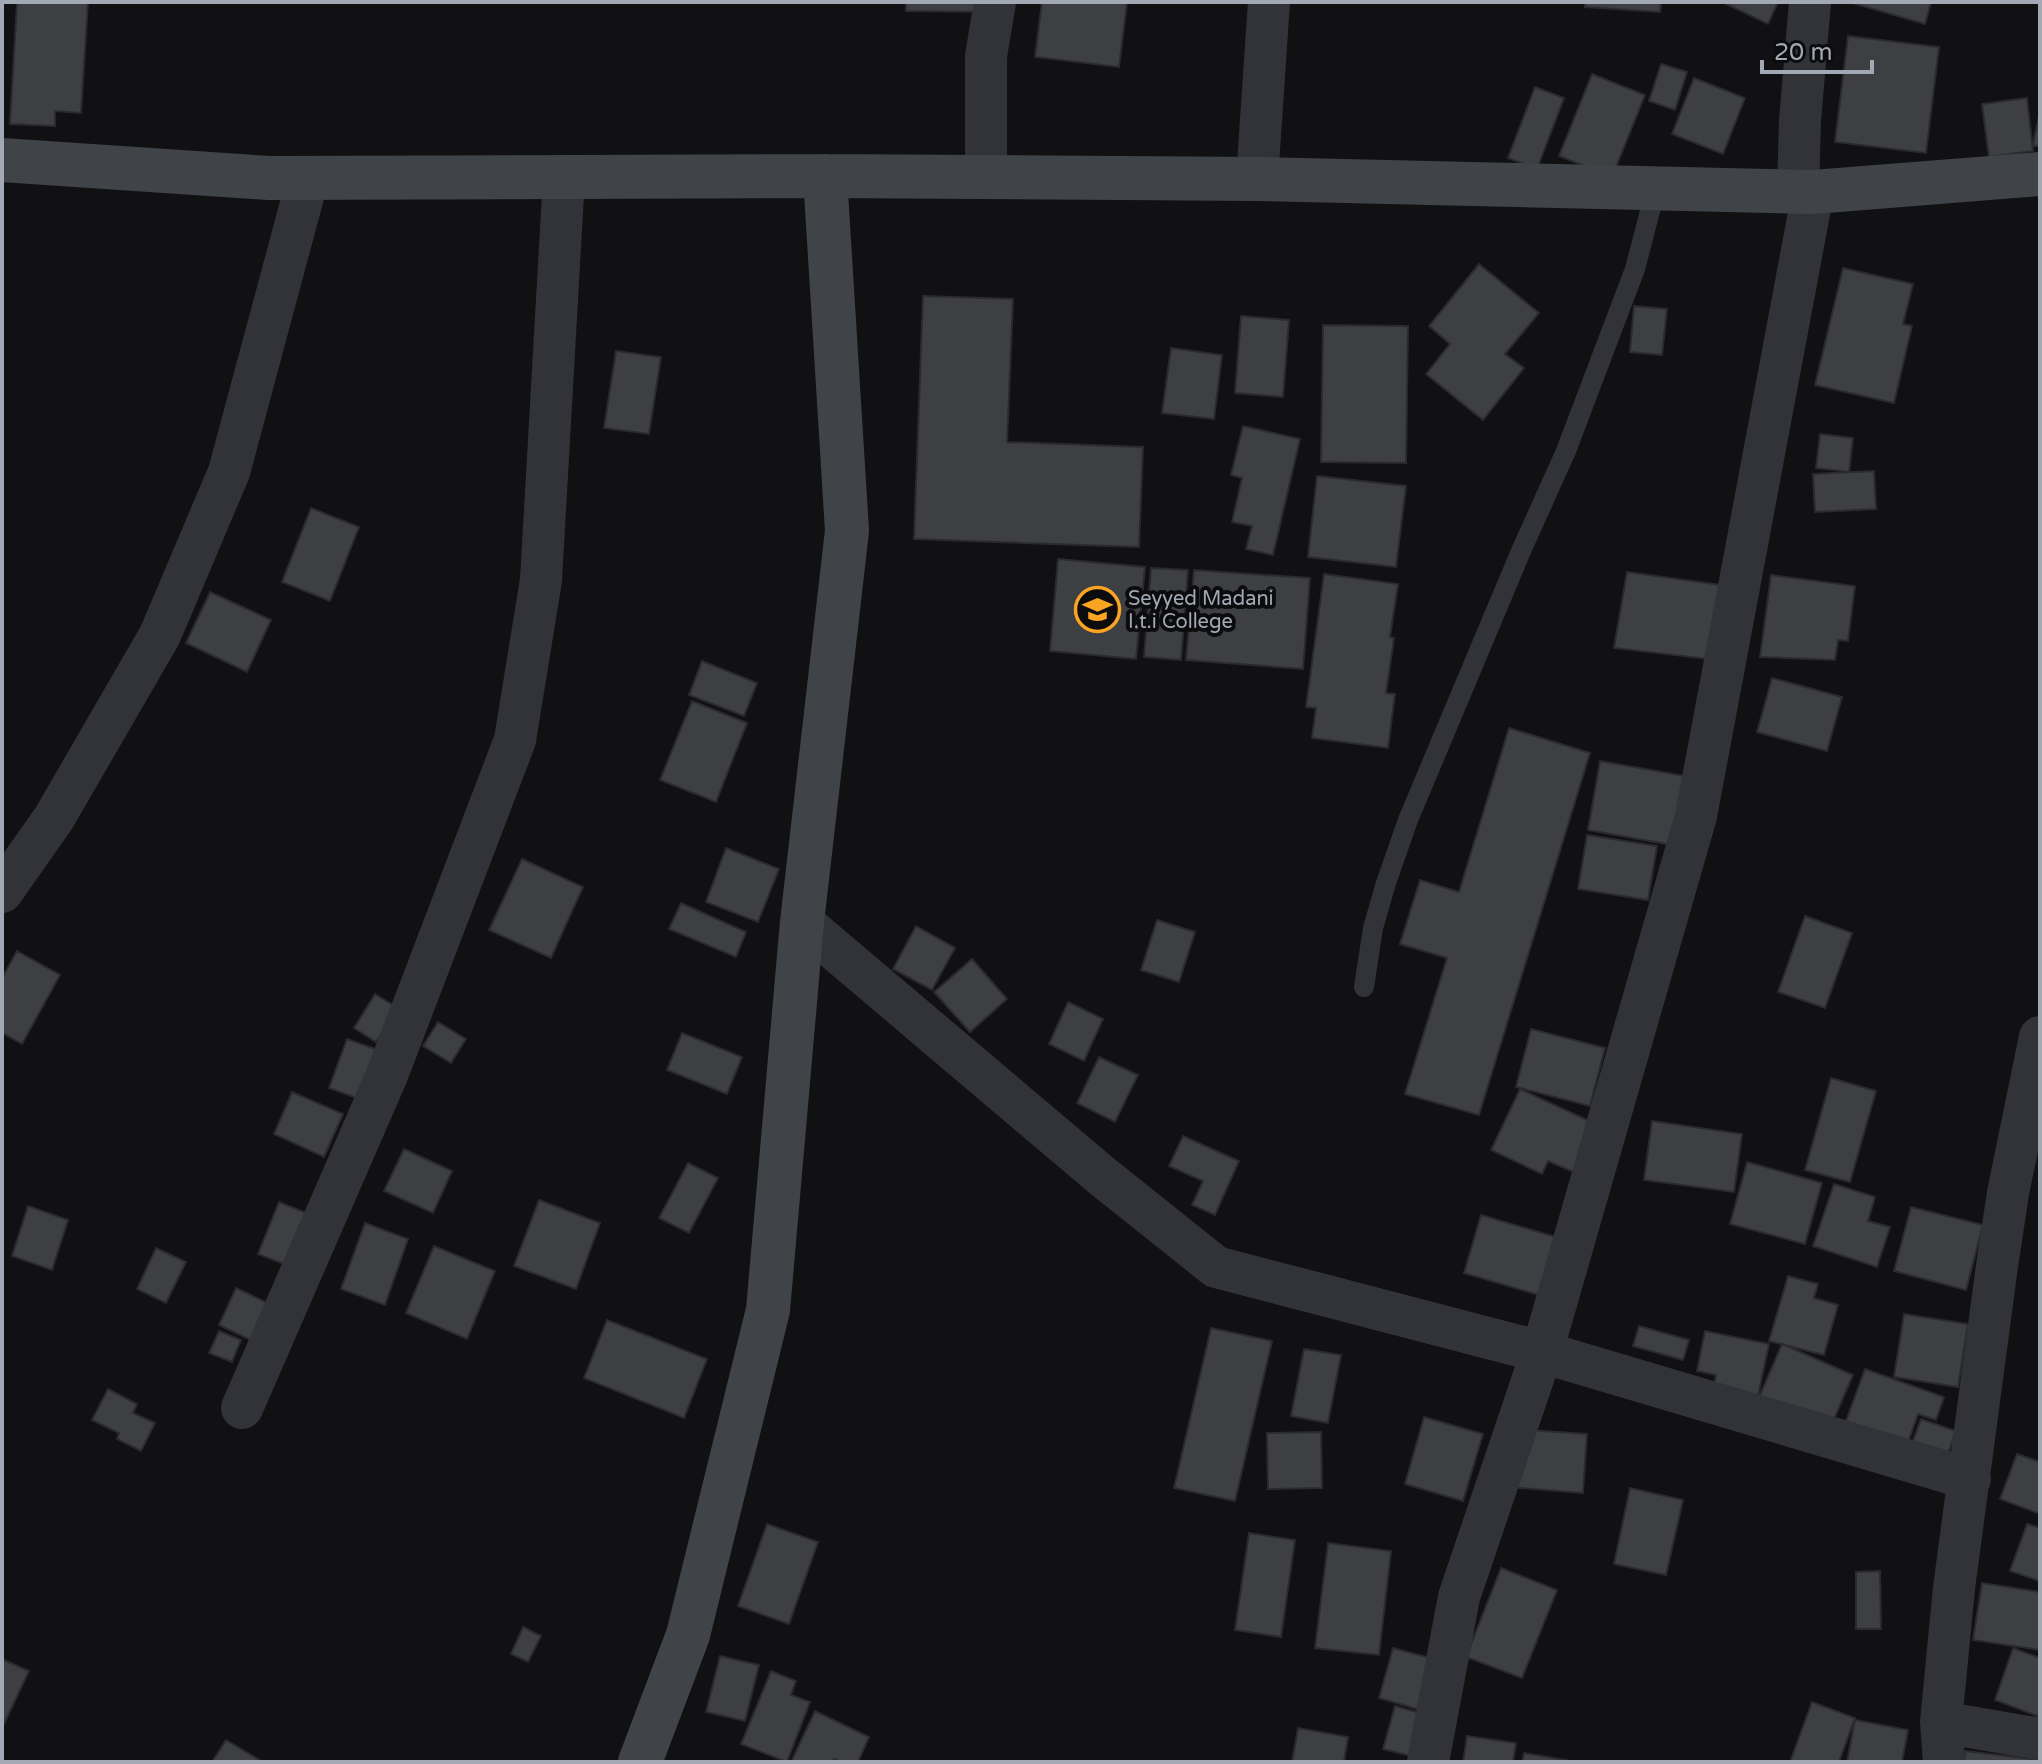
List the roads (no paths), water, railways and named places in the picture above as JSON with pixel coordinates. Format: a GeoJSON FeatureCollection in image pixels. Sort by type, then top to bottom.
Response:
{"type":"FeatureCollection","features":[{"type":"Feature","properties":{"kind":"street"},"geometry":{"type":"LineString","coordinates":[[986,177],[986,56],[995,2]]}},
{"type":"Feature","properties":{"kind":"street"},"geometry":{"type":"LineString","coordinates":[[1257,179],[1269,2]]}},
{"type":"Feature","properties":{"kind":"street"},"geometry":{"type":"LineString","coordinates":[[1428,1762],[1459,1597],[1542,1352],[1696,816],[1805,191],[1800,121],[1810,2]]}},
{"type":"Feature","properties":{"kind":"street"},"geometry":{"type":"LineString","coordinates":[[2,160],[269,178],[825,176],[1257,179],[1805,191],[2040,174]]}},
{"type":"Feature","properties":{"kind":"street"},"geometry":{"type":"LineString","coordinates":[[640,1762],[688,1635],[768,1310],[802,922],[847,531],[825,176]]}},
{"type":"Feature","properties":{"kind":"street"},"geometry":{"type":"LineString","coordinates":[[242,1408],[387,1075],[515,740],[541,580],[564,177]]}},
{"type":"Feature","properties":{"kind":"street"},"geometry":{"type":"LineString","coordinates":[[2,892],[54,818],[160,635],[229,472],[308,178]]}},
{"type":"Feature","properties":{"kind":"street"},"geometry":{"type":"LineString","coordinates":[[802,922],[1102,1176],[1216,1267],[1542,1352],[1970,1479]]}},
{"type":"Feature","properties":{"kind":"street"},"geometry":{"type":"LineString","coordinates":[[2040,1037],[2024,1198],[1997,1266],[1954,1588],[1943,1742],[2040,1739]]}},
{"type":"Feature","properties":{"kind":"lane"},"geometry":{"type":"LineString","coordinates":[[1364,987],[1373,928],[1408,820],[1566,451],[1635,269],[1656,188]]}},
{"type":"Feature","properties":{"kind":"place","name":"Seyyed Madani I.t.i College"},"geometry":{"type":"Point","coordinates":[1097,609]}}]}
